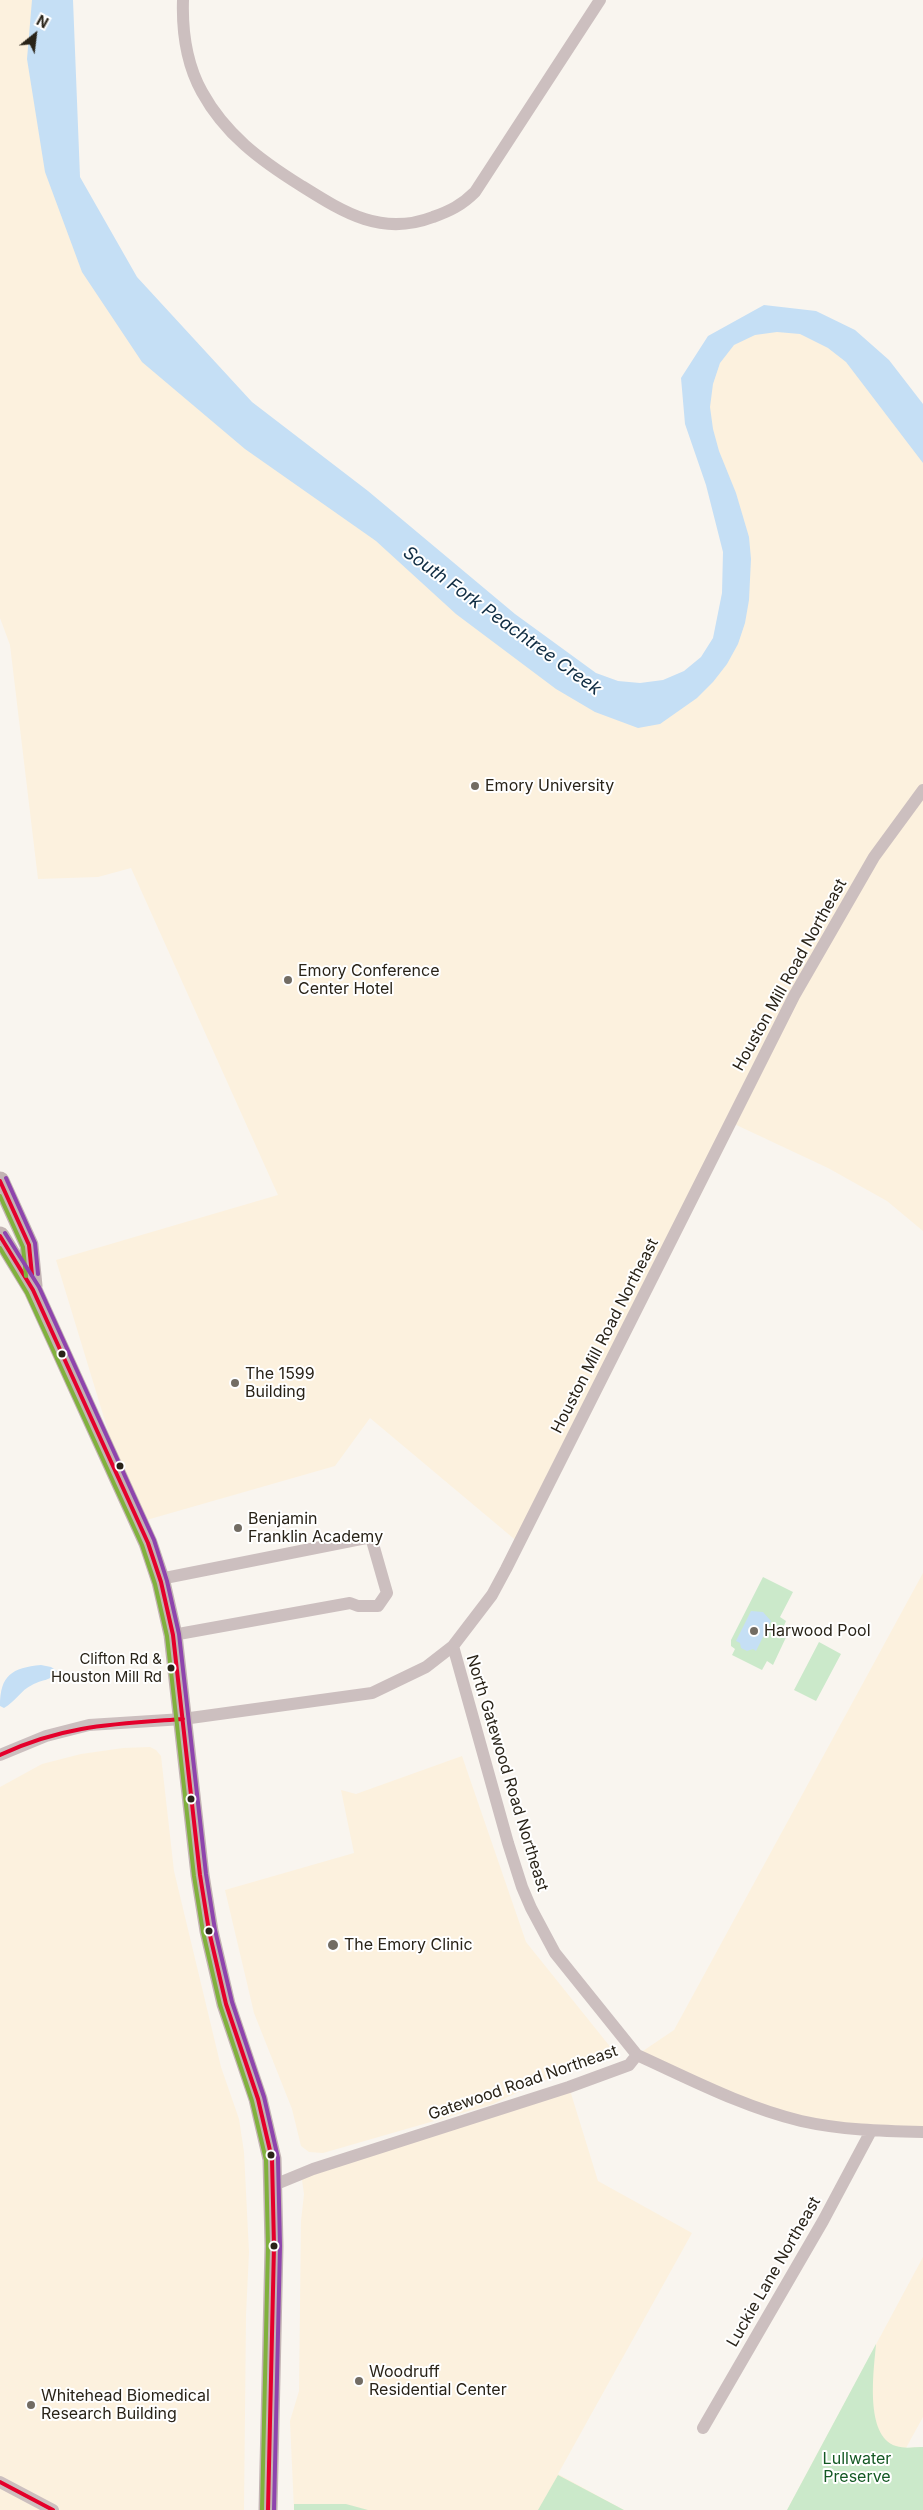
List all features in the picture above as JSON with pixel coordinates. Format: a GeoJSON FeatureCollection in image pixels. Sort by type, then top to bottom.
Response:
{"type":"FeatureCollection","features":[{"type":"Feature","properties":{"kind":"main road"},"geometry":{"type":"LineString","coordinates":[[0,1181],[29,1245],[33,1290]]}},
{"type":"Feature","properties":{"kind":"main road"},"geometry":{"type":"LineString","coordinates":[[0,1236],[33,1290],[138,1522],[160,1578],[173,1635],[200,1875],[209,1931],[226,2004],[263,2119],[272,2159],[274,2185],[268,2510]]}},
{"type":"Feature","properties":{"kind":"street"},"geometry":{"type":"LineString","coordinates":[[182,0],[187,53],[193,72],[202,92],[228,131],[268,165],[341,211],[368,221],[405,225],[416,224],[453,210],[475,192],[600,0]]}},
{"type":"Feature","properties":{"kind":"street","name":"Houston Mill Road Northeast"},"geometry":{"type":"LineString","coordinates":[[0,1755],[21,1745],[67,1729],[89,1725],[183,1719],[372,1693],[426,1667],[453,1646],[492,1595],[506,1569],[798,989],[874,857],[923,790]]}},
{"type":"Feature","properties":{"kind":"street"},"geometry":{"type":"LineString","coordinates":[[160,1578],[371,1537],[387,1594],[378,1606],[358,1606],[350,1603],[173,1635]]}},
{"type":"Feature","properties":{"kind":"street","name":"North Gatewood Road Northeast"},"geometry":{"type":"LineString","coordinates":[[453,1646],[508,1843],[531,1908],[555,1953],[637,2055]]}},
{"type":"Feature","properties":{"kind":"street","name":"Gatewood Road Northeast"},"geometry":{"type":"LineString","coordinates":[[274,2185],[312,2169],[569,2087],[629,2064],[637,2055],[748,2105],[801,2121],[871,2130],[923,2132]]}},
{"type":"Feature","properties":{"kind":"street","name":"Luckie Lane Northeast"},"geometry":{"type":"LineString","coordinates":[[703,2428],[823,2221],[871,2130]]}},
{"type":"Feature","properties":{"kind":"street"},"geometry":{"type":"LineString","coordinates":[[0,2482],[54,2510]]}},
{"type":"Feature","properties":{"kind":"shaded area","name":"Emory University"},"geometry":{"type":"Polygon","coordinates":[[[0,0],[49,0],[65,174],[166,344],[608,699],[693,682],[735,605],[695,404],[737,329],[824,335],[923,432],[923,1231],[887,1201],[828,1168],[730,1122],[519,1543],[370,1418],[335,1466],[136,1523],[56,1260],[278,1195],[131,868],[98,877],[38,879],[10,645],[0,618],[0,0]]]}},
{"type":"Feature","properties":{"kind":"shaded area"},"geometry":{"type":"Polygon","coordinates":[[[923,1573],[923,2132],[801,2121],[637,2055],[674,2030],[923,1573]]]}},
{"type":"Feature","properties":{"kind":"shaded area"},"geometry":{"type":"Polygon","coordinates":[[[150,1747],[161,1756],[174,1871],[221,2067],[239,2119],[244,2152],[249,2252],[246,2315],[244,2510],[0,2510],[0,1787],[42,1764],[81,1754],[123,1748],[150,1747]]]}},
{"type":"Feature","properties":{"kind":"shaded area"},"geometry":{"type":"Polygon","coordinates":[[[462,1756],[526,1942],[616,2054],[555,2075],[493,2104],[323,2153],[309,2152],[301,2146],[292,2109],[254,2013],[225,1890],[354,1853],[341,1790],[356,1794],[462,1756]]]}},
{"type":"Feature","properties":{"kind":"shaded area"},"geometry":{"type":"Polygon","coordinates":[[[569,2087],[598,2181],[692,2233],[558,2474],[624,2510],[294,2510],[290,2421],[299,2391],[301,2221],[304,2194],[301,2173],[569,2087]]]}},
{"type":"Feature","properties":{"kind":"shaded area","name":"Lullwater Preserve"},"geometry":{"type":"Polygon","coordinates":[[[923,2257],[923,2417],[906,2448],[923,2447],[923,2510],[787,2510],[923,2257]]]}},
{"type":"Feature","properties":{"kind":"green space"},"geometry":{"type":"Polygon","coordinates":[[[763,1577],[793,1592],[780,1617],[786,1621],[783,1628],[789,1631],[773,1665],[767,1661],[762,1670],[732,1655],[735,1649],[731,1646],[731,1640],[763,1577]]]}},
{"type":"Feature","properties":{"kind":"green space"},"geometry":{"type":"Polygon","coordinates":[[[819,1642],[841,1654],[816,1701],[794,1690],[819,1642]]]}},
{"type":"Feature","properties":{"kind":"green space","name":"Lullwater Preserve"},"geometry":{"type":"Polygon","coordinates":[[[876,2344],[873,2385],[875,2416],[879,2429],[886,2440],[899,2447],[923,2447],[923,2510],[787,2510],[876,2344]]]}},
{"type":"Feature","properties":{"kind":"green space"},"geometry":{"type":"Polygon","coordinates":[[[558,2475],[624,2510],[538,2510],[558,2475]]]}},
{"type":"Feature","properties":{"kind":"green space"},"geometry":{"type":"Polygon","coordinates":[[[294,2504],[346,2504],[368,2510],[294,2510],[294,2504]]]}},
{"type":"Feature","properties":{"kind":"water","name":"South Fork Peachtree Creek"},"geometry":{"type":"Polygon","coordinates":[[[32,0],[73,0],[80,177],[137,277],[252,402],[368,491],[515,614],[596,673],[618,681],[640,683],[663,680],[684,671],[701,657],[713,638],[722,593],[723,552],[706,485],[685,424],[681,378],[708,336],[764,305],[816,311],[855,330],[889,360],[923,404],[923,463],[846,362],[828,348],[800,334],[777,332],[755,335],[734,345],[720,363],[713,384],[710,407],[719,451],[736,493],[749,537],[751,559],[749,600],[745,623],[738,644],[727,664],[713,682],[697,698],[660,724],[638,728],[595,712],[556,689],[456,614],[376,541],[245,449],[142,362],[82,272],[45,172],[27,59],[32,0]]]}},
{"type":"Feature","properties":{"kind":"water","name":"Harwood Pool"},"geometry":{"type":"Polygon","coordinates":[[[751,1611],[763,1612],[771,1621],[756,1651],[753,1649],[747,1651],[741,1648],[740,1643],[736,1641],[751,1611]]]}},
{"type":"Feature","properties":{"kind":"water"},"geometry":{"type":"Polygon","coordinates":[[[41,1665],[51,1667],[57,1671],[49,1679],[28,1687],[4,1708],[0,1706],[2,1687],[10,1675],[22,1668],[41,1665]]]}},
{"type":"Feature","properties":{"kind":"transit line"},"geometry":{"type":"LineString","coordinates":[[6,1178],[35,1243],[38,1274]]}},
{"type":"Feature","properties":{"kind":"transit line"},"geometry":{"type":"LineString","coordinates":[[0,1181],[29,1245],[32,1275]]}},
{"type":"Feature","properties":{"kind":"transit line"},"geometry":{"type":"LineString","coordinates":[[0,1196],[23,1247],[26,1276]]}},
{"type":"Feature","properties":{"kind":"transit line"},"geometry":{"type":"LineString","coordinates":[[5,1233],[39,1287],[154,1540],[167,1581],[179,1634],[206,1874],[215,1930],[232,2002],[264,2097],[278,2158],[280,2246],[274,2510]]}},
{"type":"Feature","properties":{"kind":"transit line"},"geometry":{"type":"LineString","coordinates":[[0,1236],[33,1290],[148,1543],[161,1582],[173,1635],[200,1875],[209,1931],[226,2004],[258,2099],[272,2159],[274,2246],[268,2510]]}},
{"type":"Feature","properties":{"kind":"transit line"},"geometry":{"type":"LineString","coordinates":[[0,1248],[27,1293],[142,1545],[155,1584],[167,1636],[194,1876],[203,1932],[220,2005],[252,2101],[266,2160],[268,2246],[262,2510]]}},
{"type":"Feature","properties":{"kind":"transit line"},"geometry":{"type":"LineString","coordinates":[[0,1755],[46,1737],[68,1732],[112,1725],[183,1719]]}},
{"type":"Feature","properties":{"kind":"transit line"},"geometry":{"type":"LineString","coordinates":[[0,2482],[53,2510]]}},
{"type":"Feature","properties":{"kind":"place","name":"Emory University"},"geometry":{"type":"Point","coordinates":[475,786]}},
{"type":"Feature","properties":{"kind":"place","name":"Emory Conference Center Hotel"},"geometry":{"type":"Point","coordinates":[288,980]}},
{"type":"Feature","properties":{"kind":"place","name":"The 1599 Building"},"geometry":{"type":"Point","coordinates":[235,1383]}},
{"type":"Feature","properties":{"kind":"place","name":"Benjamin Franklin Academy"},"geometry":{"type":"Point","coordinates":[238,1528]}},
{"type":"Feature","properties":{"kind":"place","name":"Harwood Pool"},"geometry":{"type":"Point","coordinates":[754,1631]}},
{"type":"Feature","properties":{"kind":"place","name":"Clifton Rd & Houston Mill Rd"},"geometry":{"type":"Point","coordinates":[171,1668]}},
{"type":"Feature","properties":{"kind":"place","name":"The Emory Clinic"},"geometry":{"type":"Point","coordinates":[333,1945]}},
{"type":"Feature","properties":{"kind":"place","name":"Woodruff Residential Center"},"geometry":{"type":"Point","coordinates":[359,2381]}},
{"type":"Feature","properties":{"kind":"place","name":"Whitehead Biomedical Research Building"},"geometry":{"type":"Point","coordinates":[31,2405]}}]}
